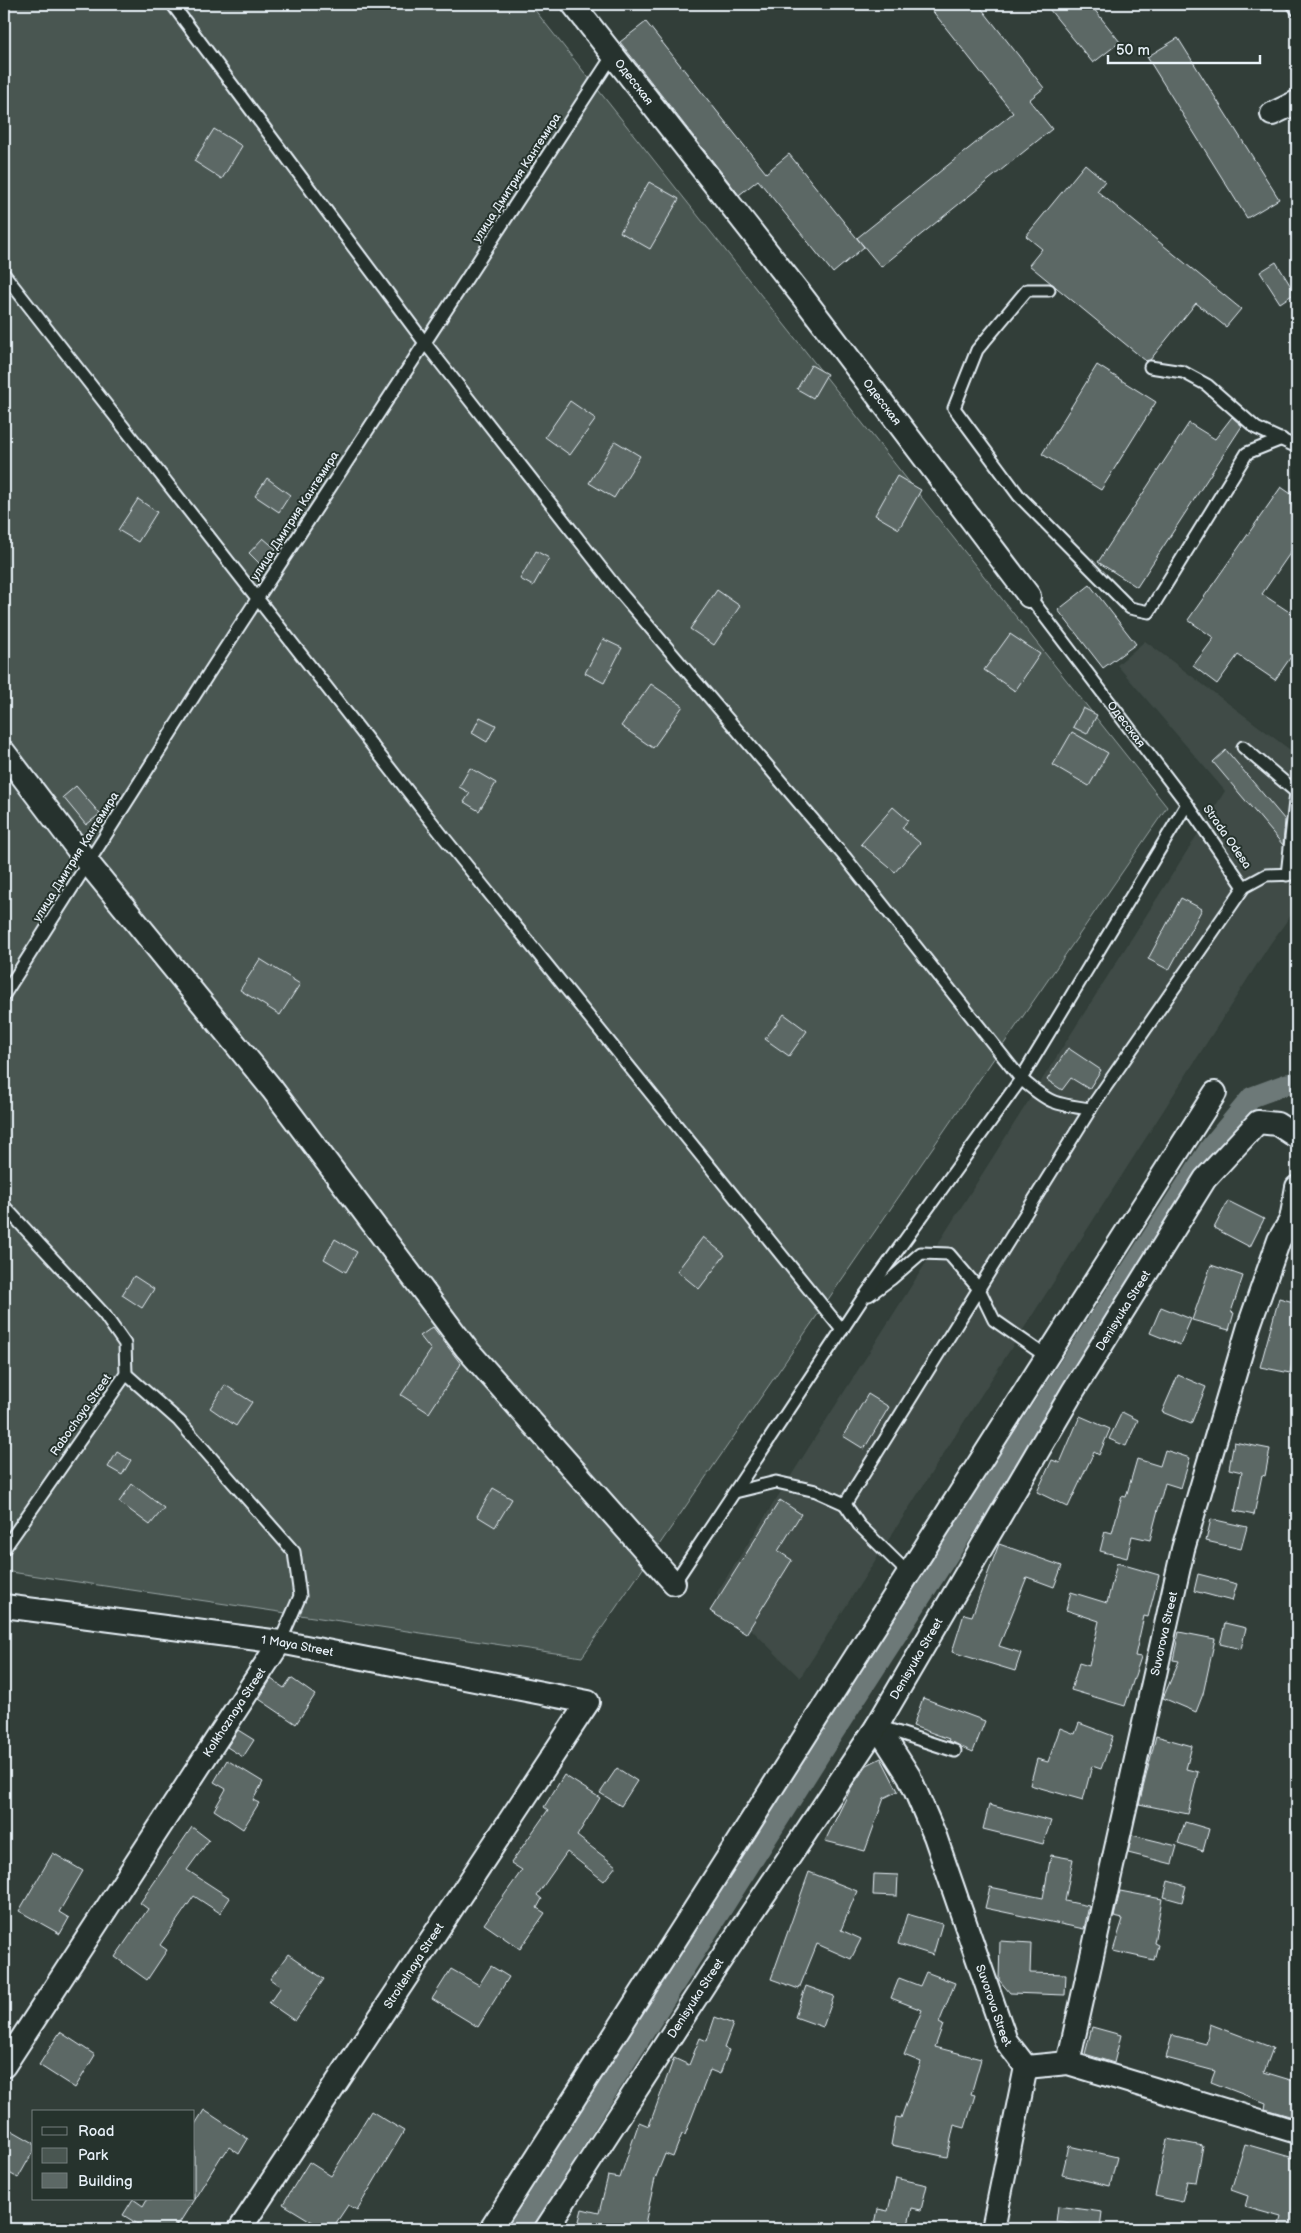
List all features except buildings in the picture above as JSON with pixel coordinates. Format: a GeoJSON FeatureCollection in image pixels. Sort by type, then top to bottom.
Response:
{"type":"FeatureCollection","features":[{"type":"Feature","properties":{"kind":"street","name":"Одесская"},"geometry":{"type":"LineString","coordinates":[[573,4],[802,296],[1029,596]]}},
{"type":"Feature","properties":{"kind":"street"},"geometry":{"type":"LineString","coordinates":[[1272,114],[1297,102]]}},
{"type":"Feature","properties":{"kind":"street"},"geometry":{"type":"LineString","coordinates":[[4,752],[88,863],[272,1089],[466,1348],[674,1583]]}},
{"type":"Feature","properties":{"kind":"street"},"geometry":{"type":"LineString","coordinates":[[491,2229],[1215,1093]]}},
{"type":"Feature","properties":{"kind":"street","name":"Denisyuka Street"},"geometry":{"type":"LineString","coordinates":[[546,2229],[712,1974],[877,1726],[1073,1391],[1205,1179],[1258,1122],[1277,1124],[1297,1137]]}},
{"type":"Feature","properties":{"kind":"street"},"geometry":{"type":"LineString","coordinates":[[1294,1221],[1297,1187]]}},
{"type":"Feature","properties":{"kind":"street","name":"Suvorova Street"},"geometry":{"type":"LineString","coordinates":[[1068,2063],[1183,1548],[1248,1326],[1279,1240],[1294,1221]]}},
{"type":"Feature","properties":{"kind":"street","name":"1 Maya Street"},"geometry":{"type":"LineString","coordinates":[[4,1606],[280,1642],[588,1702]]}},
{"type":"Feature","properties":{"kind":"street","name":"Kolkhoznaya Street"},"geometry":{"type":"LineString","coordinates":[[4,2066],[280,1642]]}},
{"type":"Feature","properties":{"kind":"street","name":"Stroitelnaya Street"},"geometry":{"type":"LineString","coordinates":[[240,2229],[588,1702]]}},
{"type":"Feature","properties":{"kind":"street","name":"Suvorova Street"},"geometry":{"type":"LineString","coordinates":[[877,1726],[909,1776],[935,1836],[1006,2041],[1026,2067]]}},
{"type":"Feature","properties":{"kind":"street"},"geometry":{"type":"LineString","coordinates":[[993,2229],[1026,2067],[1068,2063],[1297,2132]]}},
{"type":"Feature","properties":{"kind":"lane"},"geometry":{"type":"LineString","coordinates":[[172,4],[425,343],[619,591],[844,856],[1020,1078],[1045,1099],[1059,1105],[1090,1109]]}},
{"type":"Feature","properties":{"kind":"lane"},"geometry":{"type":"LineString","coordinates":[[1293,4],[1297,10]]}},
{"type":"Feature","properties":{"kind":"lane","name":"улица Дмитрия Кантемира"},"geometry":{"type":"LineString","coordinates":[[4,996],[258,598],[613,55]]}},
{"type":"Feature","properties":{"kind":"lane"},"geometry":{"type":"LineString","coordinates":[[4,274],[448,843],[842,1330]]}},
{"type":"Feature","properties":{"kind":"lane"},"geometry":{"type":"LineString","coordinates":[[1049,290],[1027,290],[977,350],[954,408],[1019,496],[1130,608],[1149,612],[1247,454],[1282,439]]}},
{"type":"Feature","properties":{"kind":"lane"},"geometry":{"type":"LineString","coordinates":[[1150,368],[1183,372],[1207,385],[1256,428],[1297,447]]}},
{"type":"Feature","properties":{"kind":"lane","name":"Одесская"},"geometry":{"type":"LineString","coordinates":[[1029,596],[1187,804]]}},
{"type":"Feature","properties":{"kind":"lane"},"geometry":{"type":"LineString","coordinates":[[846,1504],[1090,1109],[1244,887],[1266,875],[1292,875],[1296,792],[1242,746]]}},
{"type":"Feature","properties":{"kind":"lane"},"geometry":{"type":"LineString","coordinates":[[674,1583],[861,1301],[1020,1078],[1187,804]]}},
{"type":"Feature","properties":{"kind":"lane","name":"Strada Odesa"},"geometry":{"type":"LineString","coordinates":[[1187,804],[1244,887]]}},
{"type":"Feature","properties":{"kind":"lane","name":"Rabochaya Street"},"geometry":{"type":"LineString","coordinates":[[4,1206],[104,1314],[125,1344],[126,1374],[4,1549]]}},
{"type":"Feature","properties":{"kind":"lane"},"geometry":{"type":"LineString","coordinates":[[861,1301],[891,1279],[921,1253],[949,1254],[979,1289],[994,1320],[1047,1357]]}},
{"type":"Feature","properties":{"kind":"lane","name":"Kolkhoznaya Street"},"geometry":{"type":"LineString","coordinates":[[126,1374],[179,1421],[294,1552],[300,1596],[280,1642]]}},
{"type":"Feature","properties":{"kind":"lane"},"geometry":{"type":"LineString","coordinates":[[735,1492],[776,1482],[816,1490],[846,1504],[859,1525],[909,1574]]}},
{"type":"Feature","properties":{"kind":"lane"},"geometry":{"type":"LineString","coordinates":[[877,1726],[956,1751]]}},
{"type":"Feature","properties":{"kind":"shaded area"},"geometry":{"type":"Polygon","coordinates":[[[1145,641],[1297,755],[1297,907],[1270,944],[800,1678],[716,1594],[1225,791],[1117,665],[1145,641]]]}},
{"type":"Feature","properties":{"kind":"green space"},"geometry":{"type":"Polygon","coordinates":[[[4,4],[530,4],[1167,807],[582,1657],[4,1571],[4,4]]]}},
{"type":"Feature","properties":{"kind":"waterway"},"geometry":{"type":"LineString","coordinates":[[519,2229],[826,1744],[1210,1148],[1252,1097],[1287,1084],[1297,1083]]}}]}
